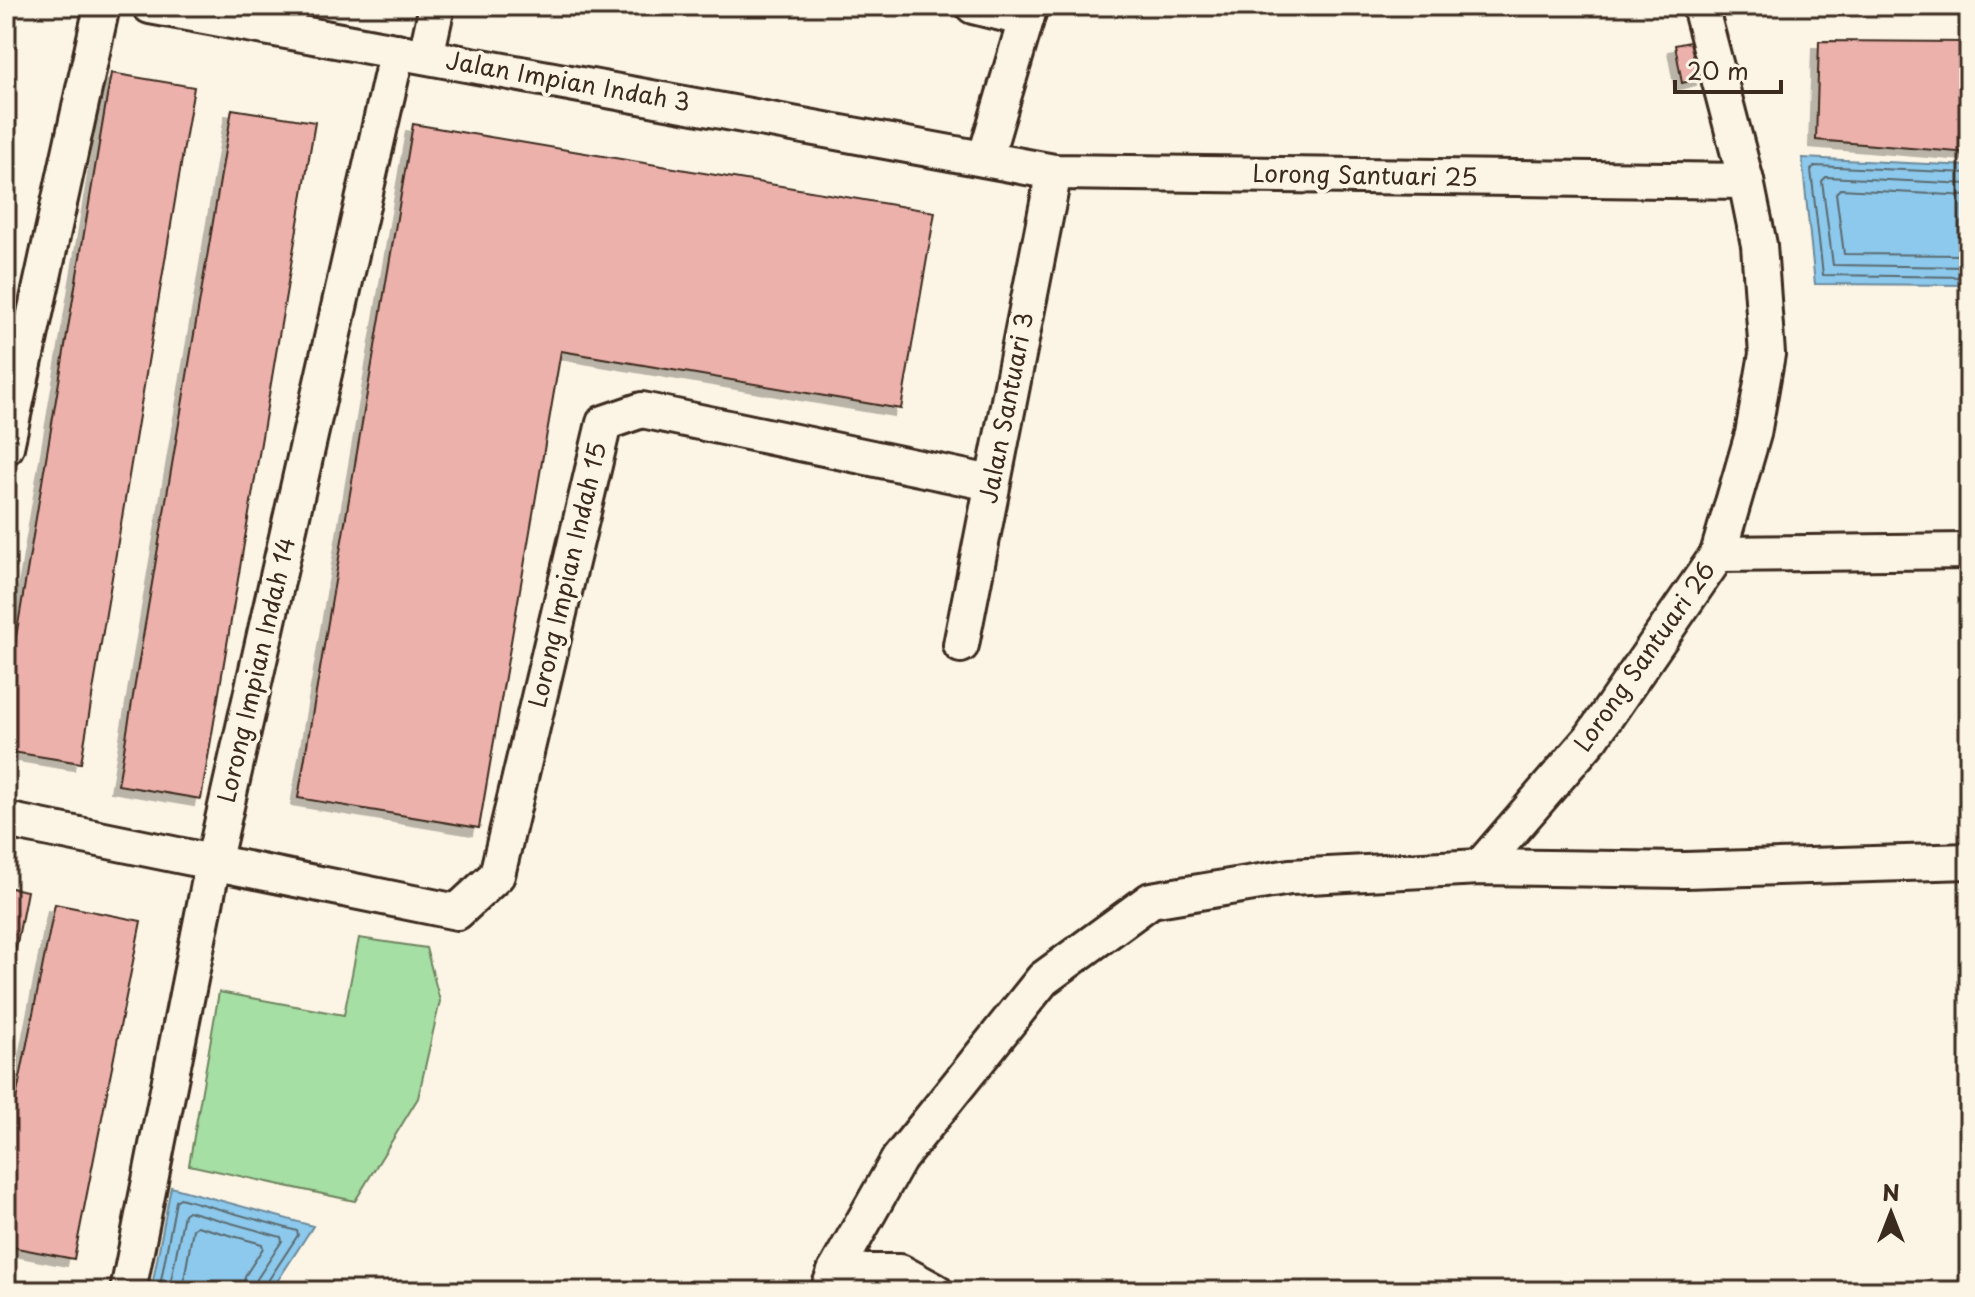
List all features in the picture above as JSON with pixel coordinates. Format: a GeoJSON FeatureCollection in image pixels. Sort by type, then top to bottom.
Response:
{"type":"FeatureCollection","features":[{"type":"Feature","properties":{"kind":"street"},"geometry":{"type":"LineString","coordinates":[[6,447],[102,6]]}},
{"type":"Feature","properties":{"kind":"street","name":"Jalan Impian Indah 3"},"geometry":{"type":"LineString","coordinates":[[150,6],[268,16],[411,54],[985,159]]}},
{"type":"Feature","properties":{"kind":"street","name":"Lorong Impian Indah 14"},"geometry":{"type":"LineString","coordinates":[[128,1291],[213,864],[411,54],[437,6]]}},
{"type":"Feature","properties":{"kind":"street"},"geometry":{"type":"LineString","coordinates":[[973,6],[1028,13],[985,159]]}},
{"type":"Feature","properties":{"kind":"street","name":"Lorong Santuari 26"},"geometry":{"type":"LineString","coordinates":[[1480,867],[1592,737],[1718,554],[1753,434],[1767,354],[1759,245],[1746,181],[1700,6]]}},
{"type":"Feature","properties":{"kind":"street","name":"Lorong Santuari 25"},"geometry":{"type":"LineString","coordinates":[[985,159],[1054,172],[1746,181]]}},
{"type":"Feature","properties":{"kind":"street","name":"Jalan Santuari 3"},"geometry":{"type":"LineString","coordinates":[[961,645],[1054,172]]}},
{"type":"Feature","properties":{"kind":"street","name":"Lorong Impian Indah 15"},"geometry":{"type":"LineString","coordinates":[[213,864],[457,912],[497,875],[604,423],[642,410],[991,483]]}},
{"type":"Feature","properties":{"kind":"street"},"geometry":{"type":"LineString","coordinates":[[1718,554],[1969,551]]}},
{"type":"Feature","properties":{"kind":"street"},"geometry":{"type":"LineString","coordinates":[[6,820],[213,864]]}},
{"type":"Feature","properties":{"kind":"street"},"geometry":{"type":"LineString","coordinates":[[831,1281],[899,1159],[1043,979],[1151,900],[1290,877],[1480,867],[1685,870],[1969,861]]}},
{"type":"Feature","properties":{"kind":"street"},"geometry":{"type":"LineString","coordinates":[[831,1281],[900,1272],[935,1291]]}},
{"type":"Feature","properties":{"kind":"green space"},"geometry":{"type":"Polygon","coordinates":[[[359,938],[426,948],[440,1001],[418,1098],[355,1201],[189,1165],[219,992],[344,1015],[359,938]]]}},
{"type":"Feature","properties":{"kind":"water"},"geometry":{"type":"Polygon","coordinates":[[[1802,158],[1969,166],[1969,285],[1815,284],[1802,158]]]}},
{"type":"Feature","properties":{"kind":"water"},"geometry":{"type":"Polygon","coordinates":[[[171,1187],[313,1226],[271,1291],[151,1291],[171,1187]]]}},
{"type":"Feature","properties":{"kind":"building"},"geometry":{"type":"Polygon","coordinates":[[[1695,41],[1703,78],[1682,83],[1675,45],[1695,41]]]}},
{"type":"Feature","properties":{"kind":"building"},"geometry":{"type":"Polygon","coordinates":[[[1819,41],[1969,42],[1969,153],[1816,140],[1819,41]]]}},
{"type":"Feature","properties":{"kind":"building"},"geometry":{"type":"Polygon","coordinates":[[[111,73],[194,87],[81,763],[6,751],[6,696],[111,73]]]}},
{"type":"Feature","properties":{"kind":"building"},"geometry":{"type":"Polygon","coordinates":[[[232,109],[315,122],[201,799],[118,785],[232,109]]]}},
{"type":"Feature","properties":{"kind":"building"},"geometry":{"type":"Polygon","coordinates":[[[413,124],[935,212],[901,409],[561,351],[479,828],[298,798],[413,124]]]}},
{"type":"Feature","properties":{"kind":"building"},"geometry":{"type":"Polygon","coordinates":[[[6,887],[27,891],[6,1001],[6,887]]]}},
{"type":"Feature","properties":{"kind":"building"},"geometry":{"type":"Polygon","coordinates":[[[55,904],[141,921],[74,1259],[6,1246],[6,1148],[55,904]]]}}]}
